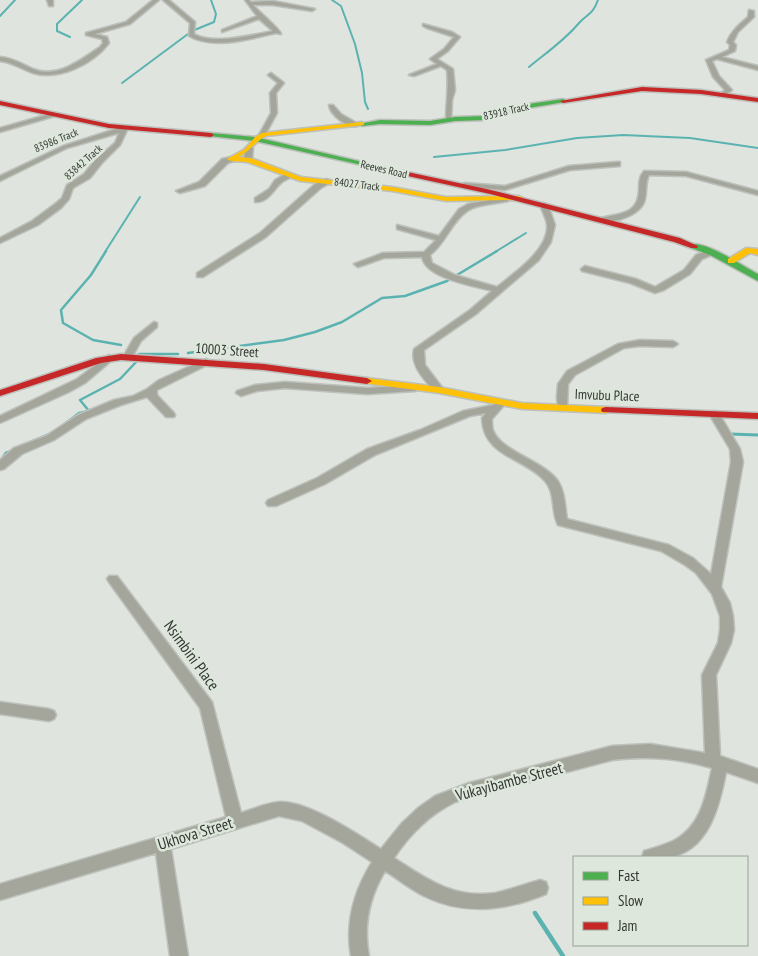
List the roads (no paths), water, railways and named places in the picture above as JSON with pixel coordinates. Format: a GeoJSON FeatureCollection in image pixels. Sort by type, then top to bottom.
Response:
{"type":"FeatureCollection","features":[{"type":"Feature","properties":{"kind":"street"},"geometry":{"type":"LineString","coordinates":[[0,59],[14,61],[39,72],[52,74],[64,71],[106,44],[105,38],[88,34],[128,24],[156,0]]}},
{"type":"Feature","properties":{"kind":"street"},"geometry":{"type":"LineString","coordinates":[[166,0],[193,24],[191,35],[197,39],[228,39],[278,32],[260,17],[248,2]]}},
{"type":"Feature","properties":{"kind":"street"},"geometry":{"type":"LineString","coordinates":[[248,2],[273,3],[312,9]]}},
{"type":"Feature","properties":{"kind":"street"},"geometry":{"type":"LineString","coordinates":[[725,91],[711,69],[709,62],[712,58],[732,51],[731,37],[737,29],[751,18],[751,10]]}},
{"type":"Feature","properties":{"kind":"street"},"geometry":{"type":"LineString","coordinates":[[224,31],[260,17]]}},
{"type":"Feature","properties":{"kind":"street"},"geometry":{"type":"LineString","coordinates":[[425,25],[431,29],[452,33],[457,37],[444,51],[433,58],[435,62],[450,69],[449,83],[452,90],[449,100],[449,120]]}},
{"type":"Feature","properties":{"kind":"street"},"geometry":{"type":"LineString","coordinates":[[712,58],[727,59],[758,68]]}},
{"type":"Feature","properties":{"kind":"street"},"geometry":{"type":"LineString","coordinates":[[412,75],[440,64]]}},
{"type":"Feature","properties":{"kind":"street"},"geometry":{"type":"LineString","coordinates":[[248,160],[255,141],[274,113],[273,93],[281,82],[271,75]]}},
{"type":"Feature","properties":{"kind":"street","name":"83918 Track"},"geometry":{"type":"LineString","coordinates":[[255,141],[384,122],[433,123],[488,117],[515,108],[642,89],[725,91],[742,98],[758,100]]}},
{"type":"Feature","properties":{"kind":"street","name":"Reeves Road"},"geometry":{"type":"LineString","coordinates":[[0,103],[53,116],[124,129],[220,134],[519,198],[662,235],[711,252],[731,261],[758,278]]}},
{"type":"Feature","properties":{"kind":"street"},"geometry":{"type":"LineString","coordinates":[[332,106],[334,113],[357,125]]}},
{"type":"Feature","properties":{"kind":"street"},"geometry":{"type":"LineString","coordinates":[[0,130],[53,116]]}},
{"type":"Feature","properties":{"kind":"street","name":"83986 Track"},"geometry":{"type":"LineString","coordinates":[[0,179],[65,147],[124,129]]}},
{"type":"Feature","properties":{"kind":"street","name":"83842 Track"},"geometry":{"type":"LineString","coordinates":[[0,241],[35,223],[58,206],[65,199],[70,187],[87,176],[99,161],[118,144],[124,135],[124,129]]}},
{"type":"Feature","properties":{"kind":"street"},"geometry":{"type":"LineString","coordinates":[[180,191],[202,184],[225,161],[231,159],[255,141]]}},
{"type":"Feature","properties":{"kind":"street","name":"84027 Track"},"geometry":{"type":"LineString","coordinates":[[231,159],[248,160],[300,179],[392,189],[446,199],[519,198]]}},
{"type":"Feature","properties":{"kind":"street"},"geometry":{"type":"LineString","coordinates":[[460,185],[505,188],[570,168],[618,164]]}},
{"type":"Feature","properties":{"kind":"street"},"geometry":{"type":"LineString","coordinates":[[604,220],[630,213],[637,208],[643,197],[644,175],[647,173],[686,174],[758,192]]}},
{"type":"Feature","properties":{"kind":"street"},"geometry":{"type":"LineString","coordinates":[[258,200],[272,191],[278,182],[288,176]]}},
{"type":"Feature","properties":{"kind":"street"},"geometry":{"type":"LineString","coordinates":[[200,275],[249,246],[318,186],[329,181]]}},
{"type":"Feature","properties":{"kind":"street"},"geometry":{"type":"LineString","coordinates":[[358,264],[383,256],[426,254],[434,248],[457,215],[466,208],[505,199]]}},
{"type":"Feature","properties":{"kind":"street"},"geometry":{"type":"LineString","coordinates":[[439,390],[418,362],[419,349],[430,340],[462,321],[536,258],[547,242],[551,224],[544,205]]}},
{"type":"Feature","properties":{"kind":"street"},"geometry":{"type":"LineString","coordinates":[[400,227],[441,239]]}},
{"type":"Feature","properties":{"kind":"street"},"geometry":{"type":"LineString","coordinates":[[731,261],[755,250]]}},
{"type":"Feature","properties":{"kind":"street"},"geometry":{"type":"LineString","coordinates":[[585,269],[633,281],[656,290],[687,272],[699,257],[711,252]]}},
{"type":"Feature","properties":{"kind":"street"},"geometry":{"type":"LineString","coordinates":[[426,254],[427,263],[432,268],[454,277],[498,290]]}},
{"type":"Feature","properties":{"kind":"street"},"geometry":{"type":"LineString","coordinates":[[128,357],[137,340],[154,325]]}},
{"type":"Feature","properties":{"kind":"street"},"geometry":{"type":"LineString","coordinates":[[562,408],[561,386],[571,372],[621,346],[633,343],[672,344]]}},
{"type":"Feature","properties":{"kind":"street","name":"10003 Street"},"geometry":{"type":"LineString","coordinates":[[0,393],[109,358],[128,357],[264,367],[439,390],[456,394]]}},
{"type":"Feature","properties":{"kind":"street"},"geometry":{"type":"LineString","coordinates":[[0,420],[65,390],[86,377],[109,358]]}},
{"type":"Feature","properties":{"kind":"street"},"geometry":{"type":"LineString","coordinates":[[0,466],[18,451],[50,438],[82,417],[118,402],[136,398],[151,391],[163,382],[206,362]]}},
{"type":"Feature","properties":{"kind":"street"},"geometry":{"type":"LineString","coordinates":[[241,393],[257,387],[277,385],[361,391],[416,388]]}},
{"type":"Feature","properties":{"kind":"street"},"geometry":{"type":"LineString","coordinates":[[151,391],[152,396],[170,415]]}},
{"type":"Feature","properties":{"kind":"street","name":"Imvubu Place"},"geometry":{"type":"LineString","coordinates":[[456,394],[498,405],[758,416]]}},
{"type":"Feature","properties":{"kind":"street"},"geometry":{"type":"LineString","coordinates":[[272,502],[321,481],[371,452],[445,424],[467,413],[498,405]]}},
{"type":"Feature","properties":{"kind":"street"},"geometry":{"type":"LineString","coordinates":[[498,405],[487,418],[486,429],[488,435],[554,483],[562,522],[664,548],[692,564],[715,587],[725,608],[727,630],[724,647],[711,667],[709,675],[717,763],[711,806],[701,827],[680,845],[652,856]]}},
{"type":"Feature","properties":{"kind":"street"},"geometry":{"type":"LineString","coordinates":[[714,414],[735,449],[737,462],[715,587]]}},
{"type":"Feature","properties":{"kind":"street","name":"Nsimbini Place"},"geometry":{"type":"LineString","coordinates":[[113,579],[207,706],[235,820]]}},
{"type":"Feature","properties":{"kind":"street"},"geometry":{"type":"LineString","coordinates":[[0,708],[49,715]]}},
{"type":"Feature","properties":{"kind":"street","name":"Vukayibambe Street"},"geometry":{"type":"LineString","coordinates":[[360,956],[356,929],[361,902],[383,859],[414,822],[429,808],[458,793],[624,751],[665,751],[717,763],[758,776]]}},
{"type":"Feature","properties":{"kind":"street","name":"Ukhova Street"},"geometry":{"type":"LineString","coordinates":[[0,892],[235,820],[279,809],[298,811],[349,838],[429,890],[451,900],[495,901],[540,888]]}},
{"type":"Feature","properties":{"kind":"street"},"geometry":{"type":"LineString","coordinates":[[162,843],[179,956]]}},
{"type":"Feature","properties":{"kind":"waterway"},"geometry":{"type":"LineString","coordinates":[[0,16],[15,0]]}},
{"type":"Feature","properties":{"kind":"waterway"},"geometry":{"type":"LineString","coordinates":[[70,37],[57,31],[57,24],[82,0]]}},
{"type":"Feature","properties":{"kind":"waterway"},"geometry":{"type":"LineString","coordinates":[[122,83],[192,31],[214,22],[216,14],[211,0]]}},
{"type":"Feature","properties":{"kind":"waterway"},"geometry":{"type":"LineString","coordinates":[[332,0],[341,6],[355,44],[362,73],[365,102],[368,109]]}},
{"type":"Feature","properties":{"kind":"waterway"},"geometry":{"type":"LineString","coordinates":[[529,67],[568,35],[592,12],[598,0]]}},
{"type":"Feature","properties":{"kind":"waterway"},"geometry":{"type":"LineString","coordinates":[[434,157],[505,150],[577,138],[623,135],[690,138],[758,148]]}},
{"type":"Feature","properties":{"kind":"waterway"},"geometry":{"type":"LineString","coordinates":[[105,252],[140,197]]}},
{"type":"Feature","properties":{"kind":"waterway"},"geometry":{"type":"LineString","coordinates":[[495,252],[526,233]]}},
{"type":"Feature","properties":{"kind":"waterway"},"geometry":{"type":"LineString","coordinates":[[106,251],[91,275],[61,310],[63,323],[93,340],[121,345]]}},
{"type":"Feature","properties":{"kind":"waterway"},"geometry":{"type":"LineString","coordinates":[[188,353],[284,340],[315,332],[342,322],[382,298],[405,296],[447,281],[497,251]]}},
{"type":"Feature","properties":{"kind":"waterway"},"geometry":{"type":"LineString","coordinates":[[139,354],[178,354]]}},
{"type":"Feature","properties":{"kind":"waterway"},"geometry":{"type":"LineString","coordinates":[[62,426],[79,413],[89,411],[80,400],[120,379],[138,360]]}},
{"type":"Feature","properties":{"kind":"waterway"},"geometry":{"type":"LineString","coordinates":[[730,434],[758,435]]}},
{"type":"Feature","properties":{"kind":"waterway"},"geometry":{"type":"LineString","coordinates":[[29,443],[48,435]]}},
{"type":"Feature","properties":{"kind":"waterway"},"geometry":{"type":"LineString","coordinates":[[0,462],[6,453],[12,451]]}},
{"type":"Feature","properties":{"kind":"waterway"},"geometry":{"type":"LineString","coordinates":[[535,913],[563,956]]}}]}
